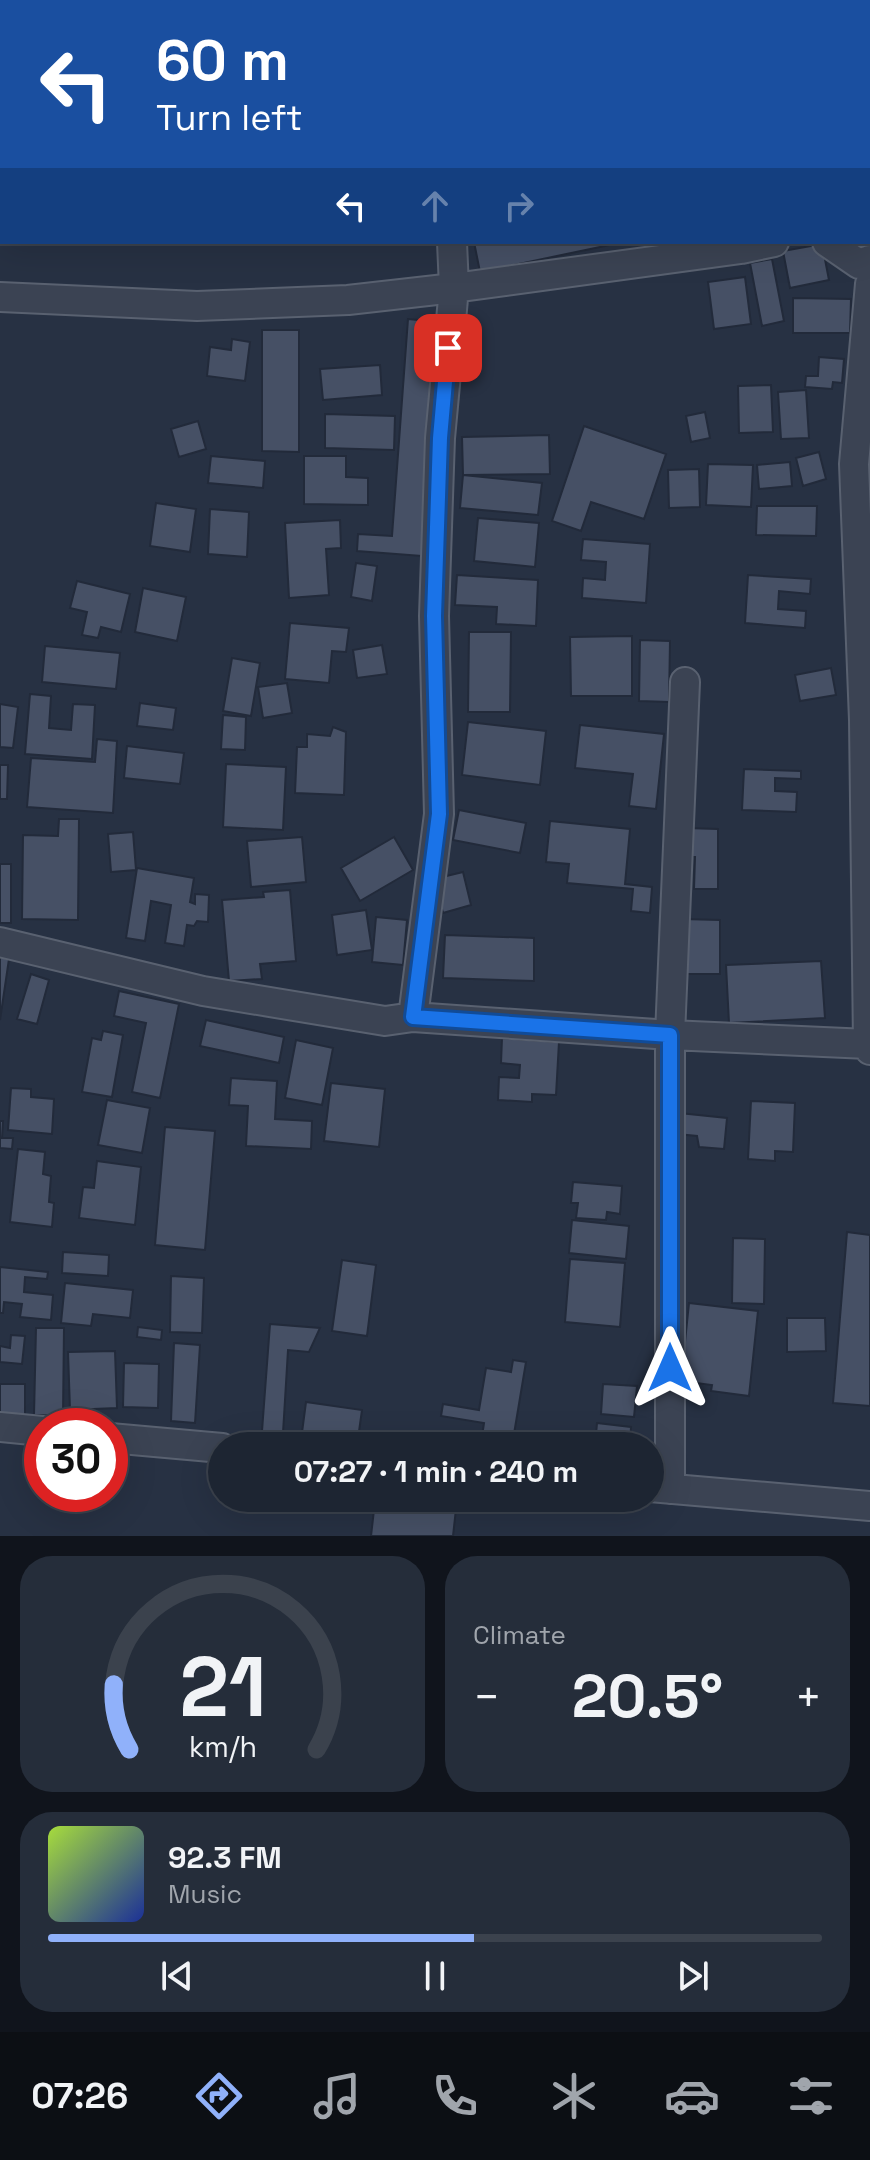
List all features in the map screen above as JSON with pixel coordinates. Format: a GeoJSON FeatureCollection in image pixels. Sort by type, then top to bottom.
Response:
{"type":"FeatureCollection","features":[{"type":"Feature","properties":{"kind":"street"},"geometry":{"type":"LineString","coordinates":[[413,1017],[439,814],[434,601],[440,438],[454,288],[452,244]]}},
{"type":"Feature","properties":{"kind":"street"},"geometry":{"type":"LineString","coordinates":[[0,297],[197,306],[348,300],[763,244]]}},
{"type":"Feature","properties":{"kind":"street"},"geometry":{"type":"LineString","coordinates":[[0,942],[203,991],[385,1021],[413,1017],[869,1047],[867,720],[854,464],[864,266],[830,244]]}},
{"type":"Feature","properties":{"kind":"street"},"geometry":{"type":"LineString","coordinates":[[661,1432],[670,1035],[685,682]]}},
{"type":"Feature","properties":{"kind":"street"},"geometry":{"type":"LineString","coordinates":[[0,1427],[24,1429]]}},
{"type":"Feature","properties":{"kind":"street"},"geometry":{"type":"LineString","coordinates":[[128,1440],[208,1447]]}},
{"type":"Feature","properties":{"kind":"street"},"geometry":{"type":"LineString","coordinates":[[664,1488],[870,1506]]}},
{"type":"Feature","properties":{"kind":"building"},"geometry":{"type":"Polygon","coordinates":[[[474,244],[614,244],[480,272],[474,244]]]}},
{"type":"Feature","properties":{"kind":"building"},"geometry":{"type":"Polygon","coordinates":[[[822,244],[829,280],[790,288],[783,251],[822,244]]]}},
{"type":"Feature","properties":{"kind":"building"},"geometry":{"type":"Polygon","coordinates":[[[772,259],[784,321],[762,326],[750,263],[772,259]]]}},
{"type":"Feature","properties":{"kind":"building"},"geometry":{"type":"Polygon","coordinates":[[[745,277],[751,324],[714,329],[708,282],[745,277]]]}},
{"type":"Feature","properties":{"kind":"building"},"geometry":{"type":"Polygon","coordinates":[[[793,298],[851,299],[850,333],[793,333],[793,298]]]}},
{"type":"Feature","properties":{"kind":"building"},"geometry":{"type":"Polygon","coordinates":[[[408,319],[439,322],[422,556],[357,551],[358,534],[392,536],[408,319]]]}},
{"type":"Feature","properties":{"kind":"building"},"geometry":{"type":"Polygon","coordinates":[[[262,330],[299,330],[299,452],[262,451],[262,330]]]}},
{"type":"Feature","properties":{"kind":"building"},"geometry":{"type":"Polygon","coordinates":[[[232,339],[250,342],[245,381],[207,376],[210,347],[231,350],[232,339]]]}},
{"type":"Feature","properties":{"kind":"building"},"geometry":{"type":"Polygon","coordinates":[[[819,357],[844,359],[842,383],[833,382],[832,389],[805,387],[806,376],[818,376],[819,357]]]}},
{"type":"Feature","properties":{"kind":"building"},"geometry":{"type":"Polygon","coordinates":[[[380,365],[382,395],[323,400],[320,369],[380,365]]]}},
{"type":"Feature","properties":{"kind":"building"},"geometry":{"type":"Polygon","coordinates":[[[771,385],[773,432],[739,433],[738,386],[771,385]]]}},
{"type":"Feature","properties":{"kind":"building"},"geometry":{"type":"Polygon","coordinates":[[[806,390],[809,438],[781,439],[778,392],[806,390]]]}},
{"type":"Feature","properties":{"kind":"building"},"geometry":{"type":"Polygon","coordinates":[[[705,412],[710,438],[691,442],[686,416],[705,412]]]}},
{"type":"Feature","properties":{"kind":"building"},"geometry":{"type":"Polygon","coordinates":[[[325,414],[395,416],[394,450],[325,448],[325,414]]]}},
{"type":"Feature","properties":{"kind":"building"},"geometry":{"type":"Polygon","coordinates":[[[198,421],[206,449],[179,457],[171,429],[198,421]]]}},
{"type":"Feature","properties":{"kind":"building"},"geometry":{"type":"Polygon","coordinates":[[[584,426],[666,454],[644,519],[591,502],[581,531],[552,521],[584,426]]]}},
{"type":"Feature","properties":{"kind":"building"},"geometry":{"type":"Polygon","coordinates":[[[549,435],[550,474],[463,475],[462,437],[549,435]]]}},
{"type":"Feature","properties":{"kind":"building"},"geometry":{"type":"Polygon","coordinates":[[[819,452],[826,479],[803,486],[796,458],[819,452]]]}},
{"type":"Feature","properties":{"kind":"building"},"geometry":{"type":"Polygon","coordinates":[[[211,456],[265,461],[263,488],[208,483],[211,456]]]}},
{"type":"Feature","properties":{"kind":"building"},"geometry":{"type":"Polygon","coordinates":[[[304,456],[346,456],[346,477],[368,478],[368,505],[304,504],[304,456]]]}},
{"type":"Feature","properties":{"kind":"building"},"geometry":{"type":"Polygon","coordinates":[[[790,462],[792,486],[759,489],[757,465],[790,462]]]}},
{"type":"Feature","properties":{"kind":"building"},"geometry":{"type":"Polygon","coordinates":[[[708,464],[753,465],[751,507],[706,505],[708,464]]]}},
{"type":"Feature","properties":{"kind":"building"},"geometry":{"type":"Polygon","coordinates":[[[699,469],[700,507],[669,508],[668,470],[699,469]]]}},
{"type":"Feature","properties":{"kind":"building"},"geometry":{"type":"Polygon","coordinates":[[[463,475],[542,483],[538,515],[460,508],[463,475]]]}},
{"type":"Feature","properties":{"kind":"building"},"geometry":{"type":"Polygon","coordinates":[[[156,503],[196,509],[190,552],[150,546],[156,503]]]}},
{"type":"Feature","properties":{"kind":"building"},"geometry":{"type":"Polygon","coordinates":[[[757,506],[817,506],[816,536],[756,535],[757,506]]]}},
{"type":"Feature","properties":{"kind":"building"},"geometry":{"type":"Polygon","coordinates":[[[210,509],[249,512],[247,557],[208,554],[210,509]]]}},
{"type":"Feature","properties":{"kind":"building"},"geometry":{"type":"Polygon","coordinates":[[[478,518],[539,523],[535,567],[474,561],[478,518]]]}},
{"type":"Feature","properties":{"kind":"building"},"geometry":{"type":"Polygon","coordinates":[[[340,520],[341,548],[326,549],[329,595],[289,598],[285,523],[340,520]]]}},
{"type":"Feature","properties":{"kind":"building"},"geometry":{"type":"Polygon","coordinates":[[[583,539],[650,544],[646,603],[582,598],[583,578],[605,580],[606,562],[581,560],[583,539]]]}},
{"type":"Feature","properties":{"kind":"building"},"geometry":{"type":"Polygon","coordinates":[[[356,563],[377,566],[372,601],[351,597],[356,563]]]}},
{"type":"Feature","properties":{"kind":"building"},"geometry":{"type":"Polygon","coordinates":[[[457,575],[538,580],[536,626],[496,624],[497,607],[455,605],[457,575]]]}},
{"type":"Feature","properties":{"kind":"building"},"geometry":{"type":"Polygon","coordinates":[[[748,575],[811,579],[810,594],[779,591],[778,609],[806,611],[805,628],[745,623],[748,575]]]}},
{"type":"Feature","properties":{"kind":"building"},"geometry":{"type":"Polygon","coordinates":[[[77,581],[130,594],[121,632],[101,627],[98,638],[82,635],[87,612],[70,608],[77,581]]]}},
{"type":"Feature","properties":{"kind":"building"},"geometry":{"type":"Polygon","coordinates":[[[143,588],[186,597],[177,641],[135,632],[143,588]]]}},
{"type":"Feature","properties":{"kind":"building"},"geometry":{"type":"Polygon","coordinates":[[[290,623],[349,628],[346,652],[332,651],[329,683],[285,679],[290,623]]]}},
{"type":"Feature","properties":{"kind":"building"},"geometry":{"type":"Polygon","coordinates":[[[469,632],[511,632],[510,712],[468,712],[469,632]]]}},
{"type":"Feature","properties":{"kind":"building"},"geometry":{"type":"Polygon","coordinates":[[[632,636],[632,696],[571,696],[570,637],[632,636]]]}},
{"type":"Feature","properties":{"kind":"building"},"geometry":{"type":"Polygon","coordinates":[[[640,640],[670,641],[669,702],[639,701],[640,640]]]}},
{"type":"Feature","properties":{"kind":"building"},"geometry":{"type":"Polygon","coordinates":[[[382,645],[387,674],[357,678],[353,650],[382,645]]]}},
{"type":"Feature","properties":{"kind":"building"},"geometry":{"type":"Polygon","coordinates":[[[45,646],[120,653],[116,689],[42,682],[45,646]]]}},
{"type":"Feature","properties":{"kind":"building"},"geometry":{"type":"Polygon","coordinates":[[[232,658],[260,663],[251,716],[223,711],[232,658]]]}},
{"type":"Feature","properties":{"kind":"building"},"geometry":{"type":"Polygon","coordinates":[[[831,668],[836,695],[800,701],[795,675],[831,668]]]}},
{"type":"Feature","properties":{"kind":"building"},"geometry":{"type":"Polygon","coordinates":[[[287,683],[292,713],[263,718],[258,687],[287,683]]]}},
{"type":"Feature","properties":{"kind":"building"},"geometry":{"type":"Polygon","coordinates":[[[30,694],[51,696],[49,728],[71,730],[73,704],[95,705],[92,759],[25,754],[30,694]]]}},
{"type":"Feature","properties":{"kind":"building"},"geometry":{"type":"Polygon","coordinates":[[[140,703],[176,708],[173,730],[137,726],[140,703]]]}},
{"type":"Feature","properties":{"kind":"building"},"geometry":{"type":"Polygon","coordinates":[[[0,704],[18,707],[13,748],[0,747],[0,704]]]}},
{"type":"Feature","properties":{"kind":"building"},"geometry":{"type":"Polygon","coordinates":[[[223,715],[246,717],[245,750],[221,749],[223,715]]]}},
{"type":"Feature","properties":{"kind":"building"},"geometry":{"type":"Polygon","coordinates":[[[468,722],[546,731],[540,785],[462,775],[468,722]]]}},
{"type":"Feature","properties":{"kind":"building"},"geometry":{"type":"Polygon","coordinates":[[[580,725],[664,734],[656,809],[629,806],[633,774],[575,768],[580,725]]]}},
{"type":"Feature","properties":{"kind":"building"},"geometry":{"type":"Polygon","coordinates":[[[333,727],[346,732],[344,795],[295,793],[297,747],[307,747],[307,734],[330,736],[333,727]]]}},
{"type":"Feature","properties":{"kind":"building"},"geometry":{"type":"Polygon","coordinates":[[[97,739],[117,741],[113,813],[27,807],[31,758],[95,762],[97,739]]]}},
{"type":"Feature","properties":{"kind":"building"},"geometry":{"type":"Polygon","coordinates":[[[127,746],[184,753],[180,784],[124,778],[127,746]]]}},
{"type":"Feature","properties":{"kind":"building"},"geometry":{"type":"Polygon","coordinates":[[[226,764],[286,767],[283,830],[223,827],[226,764]]]}},
{"type":"Feature","properties":{"kind":"building"},"geometry":{"type":"Polygon","coordinates":[[[0,765],[8,765],[7,799],[0,799],[0,765]]]}},
{"type":"Feature","properties":{"kind":"building"},"geometry":{"type":"Polygon","coordinates":[[[744,769],[801,771],[801,779],[775,778],[775,791],[797,792],[796,812],[742,810],[744,769]]]}},
{"type":"Feature","properties":{"kind":"building"},"geometry":{"type":"Polygon","coordinates":[[[459,810],[526,823],[520,853],[453,840],[459,810]]]}},
{"type":"Feature","properties":{"kind":"building"},"geometry":{"type":"Polygon","coordinates":[[[59,819],[79,819],[78,920],[22,919],[23,835],[58,836],[59,819]]]}},
{"type":"Feature","properties":{"kind":"building"},"geometry":{"type":"Polygon","coordinates":[[[550,821],[630,829],[625,884],[652,887],[650,913],[631,911],[633,889],[567,883],[569,864],[546,862],[550,821]]]}},
{"type":"Feature","properties":{"kind":"building"},"geometry":{"type":"Polygon","coordinates":[[[686,828],[718,829],[718,889],[694,889],[695,857],[682,857],[686,828]]]}},
{"type":"Feature","properties":{"kind":"building"},"geometry":{"type":"Polygon","coordinates":[[[133,832],[136,870],[111,872],[108,834],[133,832]]]}},
{"type":"Feature","properties":{"kind":"building"},"geometry":{"type":"Polygon","coordinates":[[[302,837],[306,882],[251,887],[247,841],[302,837]]]}},
{"type":"Feature","properties":{"kind":"building"},"geometry":{"type":"Polygon","coordinates":[[[394,837],[413,870],[360,901],[341,868],[394,837]]]}},
{"type":"Feature","properties":{"kind":"building"},"geometry":{"type":"Polygon","coordinates":[[[0,864],[11,864],[11,923],[0,923],[0,864]]]}},
{"type":"Feature","properties":{"kind":"building"},"geometry":{"type":"Polygon","coordinates":[[[137,868],[194,878],[190,902],[195,904],[195,894],[209,895],[208,922],[197,921],[194,926],[187,925],[184,946],[165,943],[171,905],[151,901],[145,941],[126,938],[137,868]]]}},
{"type":"Feature","properties":{"kind":"building"},"geometry":{"type":"Polygon","coordinates":[[[463,872],[471,905],[443,913],[434,879],[463,872]]]}},
{"type":"Feature","properties":{"kind":"building"},"geometry":{"type":"Polygon","coordinates":[[[290,890],[296,961],[260,964],[262,979],[229,981],[222,900],[264,897],[263,892],[290,890]]]}},
{"type":"Feature","properties":{"kind":"building"},"geometry":{"type":"Polygon","coordinates":[[[366,910],[372,950],[337,955],[332,915],[366,910]]]}},
{"type":"Feature","properties":{"kind":"building"},"geometry":{"type":"Polygon","coordinates":[[[376,917],[407,920],[403,965],[372,962],[376,917]]]}},
{"type":"Feature","properties":{"kind":"building"},"geometry":{"type":"Polygon","coordinates":[[[682,919],[720,920],[720,974],[682,974],[682,919]]]}},
{"type":"Feature","properties":{"kind":"building"},"geometry":{"type":"Polygon","coordinates":[[[445,935],[534,938],[534,981],[443,978],[445,935]]]}},
{"type":"Feature","properties":{"kind":"building"},"geometry":{"type":"Polygon","coordinates":[[[0,957],[9,959],[0,1020],[0,957]]]}},
{"type":"Feature","properties":{"kind":"building"},"geometry":{"type":"Polygon","coordinates":[[[821,961],[825,1018],[729,1023],[726,965],[821,961]]]}},
{"type":"Feature","properties":{"kind":"building"},"geometry":{"type":"Polygon","coordinates":[[[31,974],[49,980],[37,1024],[17,1019],[31,974]]]}},
{"type":"Feature","properties":{"kind":"building"},"geometry":{"type":"Polygon","coordinates":[[[119,991],[179,1004],[160,1098],[132,1092],[146,1023],[114,1016],[119,991]]]}},
{"type":"Feature","properties":{"kind":"building"},"geometry":{"type":"Polygon","coordinates":[[[206,1020],[284,1037],[279,1063],[200,1046],[206,1020]]]}},
{"type":"Feature","properties":{"kind":"building"},"geometry":{"type":"Polygon","coordinates":[[[103,1031],[123,1035],[112,1097],[82,1092],[92,1038],[101,1040],[103,1031]]]}},
{"type":"Feature","properties":{"kind":"building"},"geometry":{"type":"Polygon","coordinates":[[[502,1038],[559,1042],[556,1095],[532,1094],[532,1102],[498,1100],[499,1077],[519,1078],[520,1065],[501,1063],[502,1038]]]}},
{"type":"Feature","properties":{"kind":"building"},"geometry":{"type":"Polygon","coordinates":[[[296,1040],[333,1048],[322,1105],[285,1098],[296,1040]]]}},
{"type":"Feature","properties":{"kind":"building"},"geometry":{"type":"Polygon","coordinates":[[[231,1078],[277,1081],[275,1119],[312,1121],[311,1149],[246,1146],[248,1106],[229,1105],[231,1078]]]}},
{"type":"Feature","properties":{"kind":"building"},"geometry":{"type":"Polygon","coordinates":[[[331,1083],[385,1089],[379,1147],[324,1141],[331,1083]]]}},
{"type":"Feature","properties":{"kind":"building"},"geometry":{"type":"Polygon","coordinates":[[[11,1088],[31,1089],[31,1097],[54,1099],[52,1134],[8,1130],[11,1088]]]}},
{"type":"Feature","properties":{"kind":"building"},"geometry":{"type":"Polygon","coordinates":[[[107,1100],[150,1108],[142,1153],[98,1145],[107,1100]]]}},
{"type":"Feature","properties":{"kind":"building"},"geometry":{"type":"Polygon","coordinates":[[[751,1101],[795,1103],[793,1152],[775,1151],[775,1161],[748,1159],[751,1101]]]}},
{"type":"Feature","properties":{"kind":"building"},"geometry":{"type":"Polygon","coordinates":[[[679,1113],[727,1118],[724,1149],[699,1147],[697,1136],[677,1134],[679,1113]]]}},
{"type":"Feature","properties":{"kind":"building"},"geometry":{"type":"Polygon","coordinates":[[[0,1121],[3,1121],[2,1138],[13,1138],[12,1149],[0,1148],[0,1121]]]}},
{"type":"Feature","properties":{"kind":"building"},"geometry":{"type":"Polygon","coordinates":[[[165,1127],[215,1131],[205,1250],[155,1245],[165,1127]]]}},
{"type":"Feature","properties":{"kind":"building"},"geometry":{"type":"Polygon","coordinates":[[[18,1149],[45,1152],[43,1174],[51,1176],[49,1202],[54,1203],[52,1227],[10,1222],[18,1149]]]}},
{"type":"Feature","properties":{"kind":"building"},"geometry":{"type":"Polygon","coordinates":[[[97,1161],[141,1167],[135,1225],[79,1218],[83,1187],[94,1188],[97,1161]]]}},
{"type":"Feature","properties":{"kind":"building"},"geometry":{"type":"Polygon","coordinates":[[[573,1182],[622,1186],[620,1214],[607,1212],[606,1220],[576,1218],[578,1203],[571,1203],[573,1182]]]}},
{"type":"Feature","properties":{"kind":"building"},"geometry":{"type":"Polygon","coordinates":[[[572,1220],[629,1226],[626,1259],[569,1253],[572,1220]]]}},
{"type":"Feature","properties":{"kind":"building"},"geometry":{"type":"Polygon","coordinates":[[[847,1232],[870,1235],[870,1406],[833,1403],[847,1232]]]}},
{"type":"Feature","properties":{"kind":"building"},"geometry":{"type":"Polygon","coordinates":[[[733,1238],[765,1239],[764,1304],[732,1303],[733,1238]]]}},
{"type":"Feature","properties":{"kind":"building"},"geometry":{"type":"Polygon","coordinates":[[[63,1252],[109,1255],[108,1276],[62,1273],[63,1252]]]}},
{"type":"Feature","properties":{"kind":"building"},"geometry":{"type":"Polygon","coordinates":[[[570,1259],[625,1263],[620,1327],[565,1322],[570,1259]]]}},
{"type":"Feature","properties":{"kind":"building"},"geometry":{"type":"Polygon","coordinates":[[[342,1260],[376,1265],[367,1336],[332,1331],[342,1260]]]}},
{"type":"Feature","properties":{"kind":"building"},"geometry":{"type":"Polygon","coordinates":[[[0,1267],[48,1272],[47,1279],[25,1277],[24,1292],[53,1295],[51,1320],[20,1317],[22,1304],[4,1302],[3,1313],[0,1313],[0,1267]]]}},
{"type":"Feature","properties":{"kind":"building"},"geometry":{"type":"Polygon","coordinates":[[[171,1276],[204,1278],[202,1333],[170,1332],[171,1276]]]}},
{"type":"Feature","properties":{"kind":"building"},"geometry":{"type":"Polygon","coordinates":[[[65,1283],[133,1290],[130,1318],[93,1314],[91,1326],[61,1323],[65,1283]]]}},
{"type":"Feature","properties":{"kind":"building"},"geometry":{"type":"Polygon","coordinates":[[[689,1303],[758,1311],[749,1396],[711,1391],[712,1385],[681,1381],[689,1303]]]}},
{"type":"Feature","properties":{"kind":"building"},"geometry":{"type":"Polygon","coordinates":[[[787,1318],[825,1318],[826,1351],[787,1352],[787,1318]]]}},
{"type":"Feature","properties":{"kind":"building"},"geometry":{"type":"Polygon","coordinates":[[[270,1324],[320,1328],[309,1352],[288,1350],[283,1432],[262,1431],[270,1324]]]}},
{"type":"Feature","properties":{"kind":"building"},"geometry":{"type":"Polygon","coordinates":[[[138,1327],[162,1330],[161,1340],[137,1337],[138,1327]]]}},
{"type":"Feature","properties":{"kind":"building"},"geometry":{"type":"Polygon","coordinates":[[[36,1328],[64,1328],[63,1408],[34,1408],[36,1328]]]}},
{"type":"Feature","properties":{"kind":"building"},"geometry":{"type":"Polygon","coordinates":[[[11,1335],[25,1336],[22,1364],[0,1362],[0,1346],[10,1348],[11,1335]]]}},
{"type":"Feature","properties":{"kind":"building"},"geometry":{"type":"Polygon","coordinates":[[[174,1343],[200,1345],[195,1423],[171,1421],[174,1343]]]}},
{"type":"Feature","properties":{"kind":"building"},"geometry":{"type":"Polygon","coordinates":[[[115,1351],[117,1408],[70,1408],[68,1352],[115,1351]]]}},
{"type":"Feature","properties":{"kind":"building"},"geometry":{"type":"Polygon","coordinates":[[[513,1360],[526,1362],[514,1432],[483,1432],[484,1423],[441,1416],[443,1404],[479,1410],[486,1368],[511,1372],[513,1360]]]}},
{"type":"Feature","properties":{"kind":"building"},"geometry":{"type":"Polygon","coordinates":[[[124,1363],[159,1364],[158,1408],[123,1407],[124,1363]]]}},
{"type":"Feature","properties":{"kind":"building"},"geometry":{"type":"Polygon","coordinates":[[[0,1384],[25,1384],[24,1417],[0,1416],[0,1384]]]}},
{"type":"Feature","properties":{"kind":"building"},"geometry":{"type":"Polygon","coordinates":[[[603,1384],[637,1386],[634,1417],[601,1414],[603,1384]]]}},
{"type":"Feature","properties":{"kind":"building"},"geometry":{"type":"Polygon","coordinates":[[[306,1402],[362,1410],[359,1432],[302,1432],[306,1402]]]}},
{"type":"Feature","properties":{"kind":"building"},"geometry":{"type":"Polygon","coordinates":[[[597,1423],[631,1427],[631,1432],[596,1432],[597,1423]]]}},
{"type":"Feature","properties":{"kind":"building"},"geometry":{"type":"Polygon","coordinates":[[[374,1512],[456,1512],[453,1536],[371,1536],[374,1512]]]}},
{"type":"Feature","properties":{"kind":"route"},"geometry":{"type":"LineString","coordinates":[[448,348],[440,438],[434,616],[439,814],[413,1017],[670,1035],[670,1368]]}}]}
